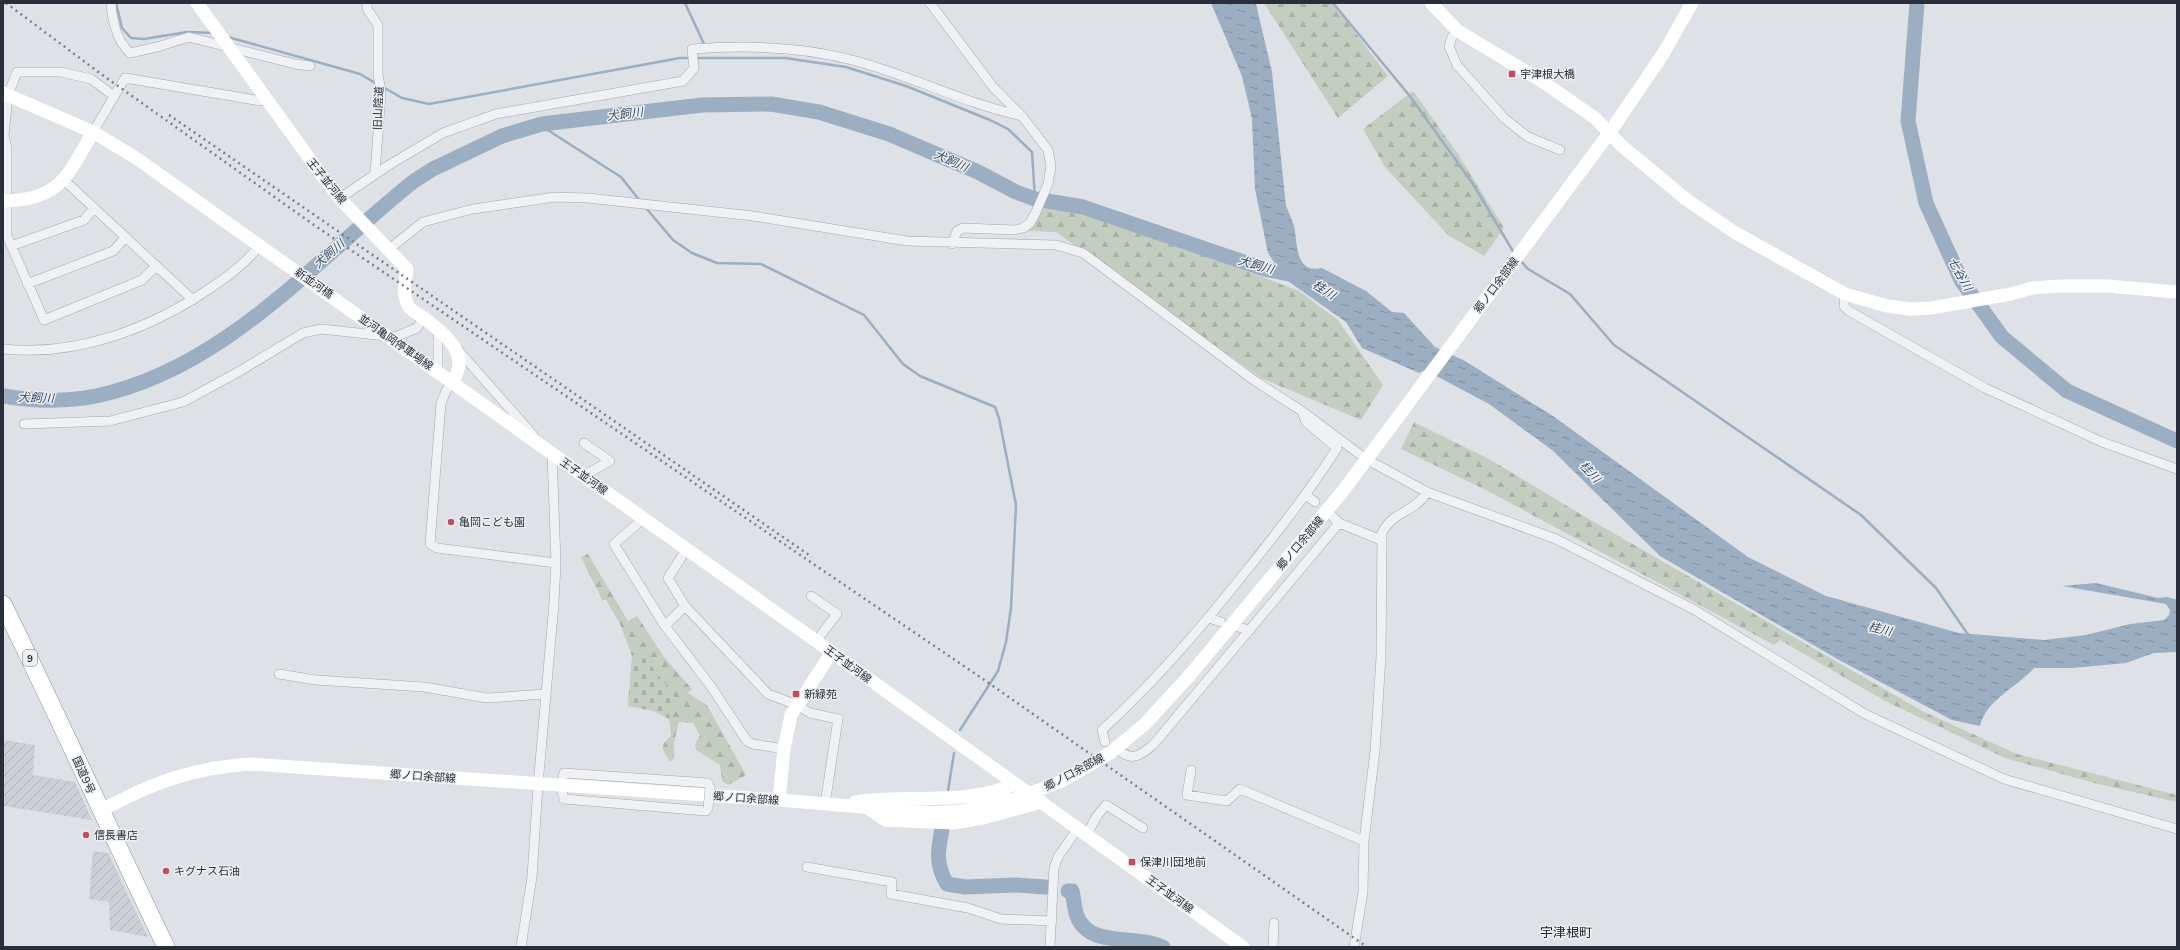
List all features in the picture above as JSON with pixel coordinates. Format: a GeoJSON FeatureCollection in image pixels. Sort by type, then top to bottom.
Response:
{"type":"FeatureCollection","features":[{"type":"Feature","properties":{"kind":"highway","name":"国道9号"},"geometry":{"type":"LineString","coordinates":[[3,604],[57,713],[100,811],[166,947]]}},
{"type":"Feature","properties":{"kind":"main road","name":"王子並河線"},"geometry":{"type":"LineString","coordinates":[[197,3],[341,199],[406,269],[404,288],[405,299],[408,307],[438,329],[455,348]]}},
{"type":"Feature","properties":{"kind":"main road"},"geometry":{"type":"LineString","coordinates":[[1431,3],[1458,31],[1568,98],[1595,118],[1622,146],[1687,200],[1740,235],[1845,294],[1887,306],[1931,308],[2032,288],[2060,286],[2108,286],[2177,292]]}},
{"type":"Feature","properties":{"kind":"main road","name":"郷ノ口余部線"},"geometry":{"type":"LineString","coordinates":[[100,811],[138,790],[170,778],[227,766],[268,765],[538,785],[779,800],[932,813],[962,811],[1015,799],[1062,781],[1112,749],[1145,724],[1190,675],[1343,491],[1610,132],[1663,54],[1692,3]]}},
{"type":"Feature","properties":{"kind":"main road"},"geometry":{"type":"LineString","coordinates":[[6,94],[93,132],[136,158],[260,245]]}},
{"type":"Feature","properties":{"kind":"main road"},"geometry":{"type":"LineString","coordinates":[[5,201],[37,197],[50,191],[64,180],[93,132]]}},
{"type":"Feature","properties":{"kind":"main road","name":"新並河橋"},"geometry":{"type":"LineString","coordinates":[[260,245],[340,303]]}},
{"type":"Feature","properties":{"kind":"main road","name":"並河亀岡停車場線"},"geometry":{"type":"LineString","coordinates":[[340,303],[452,382]]}},
{"type":"Feature","properties":{"kind":"main road"},"geometry":{"type":"LineString","coordinates":[[452,382],[460,367],[460,358],[455,348]]}},
{"type":"Feature","properties":{"kind":"main road","name":"王子並河線"},"geometry":{"type":"LineString","coordinates":[[452,382],[1243,947]]}},
{"type":"Feature","properties":{"kind":"main road"},"geometry":{"type":"LineString","coordinates":[[779,800],[784,749],[791,716],[832,652]]}},
{"type":"Feature","properties":{"kind":"main road"},"geometry":{"type":"LineString","coordinates":[[829,804],[876,798],[920,800],[967,796],[998,791],[1015,784]]}},
{"type":"Feature","properties":{"kind":"main road"},"geometry":{"type":"LineString","coordinates":[[868,808],[885,820],[953,823],[983,818],[1042,802]]}},
{"type":"Feature","properties":{"kind":"street"},"geometry":{"type":"LineString","coordinates":[[111,3],[113,21],[124,47],[130,53],[157,47],[189,37],[295,64],[310,66]]}},
{"type":"Feature","properties":{"kind":"street","name":"旧山陰道"},"geometry":{"type":"LineString","coordinates":[[366,3],[367,9],[378,25],[378,74],[381,93],[375,173]]}},
{"type":"Feature","properties":{"kind":"street"},"geometry":{"type":"LineString","coordinates":[[930,3],[993,87],[1022,116],[1048,150],[1051,166],[1048,184],[1030,223],[1015,230],[963,228],[956,231],[952,244]]}},
{"type":"Feature","properties":{"kind":"street"},"geometry":{"type":"LineString","coordinates":[[1458,31],[1452,37],[1449,46],[1457,65],[1486,95],[1504,118],[1528,137],[1560,150]]}},
{"type":"Feature","properties":{"kind":"street"},"geometry":{"type":"LineString","coordinates":[[341,199],[375,173],[443,133],[496,114],[682,81],[694,68],[692,49],[730,46],[792,49],[851,60],[916,81],[990,109],[1022,116]]}},
{"type":"Feature","properties":{"kind":"street"},"geometry":{"type":"LineString","coordinates":[[114,96],[91,79],[61,72],[17,72],[6,94],[4,135],[7,149],[5,201],[7,236],[44,320],[142,280],[156,266]]}},
{"type":"Feature","properties":{"kind":"street"},"geometry":{"type":"LineString","coordinates":[[93,132],[125,78],[261,101],[267,100]]}},
{"type":"Feature","properties":{"kind":"street"},"geometry":{"type":"LineString","coordinates":[[64,180],[193,300]]}},
{"type":"Feature","properties":{"kind":"street"},"geometry":{"type":"LineString","coordinates":[[386,247],[424,222],[474,209],[555,197],[588,198],[753,216],[907,241],[952,244],[978,242],[1056,245],[1083,253],[1255,381],[1302,411],[1366,459],[1427,492],[1556,539],[1693,609],[1865,714],[2004,780],[2177,829]]}},
{"type":"Feature","properties":{"kind":"street"},"geometry":{"type":"LineString","coordinates":[[11,246],[84,220],[94,208]]}},
{"type":"Feature","properties":{"kind":"street"},"geometry":{"type":"LineString","coordinates":[[27,284],[113,251],[126,237]]}},
{"type":"Feature","properties":{"kind":"street"},"geometry":{"type":"LineString","coordinates":[[3,349],[48,350],[90,343],[132,329],[166,315],[193,300],[251,257],[260,245]]}},
{"type":"Feature","properties":{"kind":"street"},"geometry":{"type":"LineString","coordinates":[[1845,294],[1844,306],[1849,311],[1985,388],[2102,442],[2177,469]]}},
{"type":"Feature","properties":{"kind":"street"},"geometry":{"type":"LineString","coordinates":[[24,424],[118,420],[183,402],[240,371],[303,333],[321,329],[395,337],[417,328],[423,318]]}},
{"type":"Feature","properties":{"kind":"street"},"geometry":{"type":"LineString","coordinates":[[438,329],[438,367]]}},
{"type":"Feature","properties":{"kind":"street"},"geometry":{"type":"LineString","coordinates":[[455,348],[548,451],[556,563],[532,877],[521,947]]}},
{"type":"Feature","properties":{"kind":"street"},"geometry":{"type":"LineString","coordinates":[[452,382],[441,403],[430,544],[437,548],[556,563]]}},
{"type":"Feature","properties":{"kind":"street"},"geometry":{"type":"LineString","coordinates":[[1302,411],[1306,422],[1337,448],[1306,495],[1209,618],[1123,711],[1102,730],[1112,749],[1127,757],[1139,756],[1154,744],[1339,523]]}},
{"type":"Feature","properties":{"kind":"street"},"geometry":{"type":"LineString","coordinates":[[583,476],[610,460],[584,443]]}},
{"type":"Feature","properties":{"kind":"street"},"geometry":{"type":"LineString","coordinates":[[1354,947],[1363,892],[1364,841],[1375,751],[1381,657],[1381,540],[1385,526],[1392,519],[1414,508],[1427,492]]}},
{"type":"Feature","properties":{"kind":"street"},"geometry":{"type":"LineString","coordinates":[[1306,495],[1315,502]]}},
{"type":"Feature","properties":{"kind":"street"},"geometry":{"type":"LineString","coordinates":[[1332,516],[1339,523],[1381,540]]}},
{"type":"Feature","properties":{"kind":"street"},"geometry":{"type":"LineString","coordinates":[[643,519],[614,544],[665,626],[710,685],[747,741],[753,744],[784,749]]}},
{"type":"Feature","properties":{"kind":"street"},"geometry":{"type":"LineString","coordinates":[[686,550],[668,578],[685,606],[768,694],[797,705],[810,713],[838,719],[829,804]]}},
{"type":"Feature","properties":{"kind":"street"},"geometry":{"type":"LineString","coordinates":[[811,596],[836,614],[816,641]]}},
{"type":"Feature","properties":{"kind":"street"},"geometry":{"type":"LineString","coordinates":[[665,626],[685,606]]}},
{"type":"Feature","properties":{"kind":"street"},"geometry":{"type":"LineString","coordinates":[[1209,618],[1221,622]]}},
{"type":"Feature","properties":{"kind":"street"},"geometry":{"type":"LineString","coordinates":[[1238,627],[1250,630]]}},
{"type":"Feature","properties":{"kind":"street"},"geometry":{"type":"LineString","coordinates":[[280,674],[316,680],[424,687],[487,698],[546,694]]}},
{"type":"Feature","properties":{"kind":"street"},"geometry":{"type":"LineString","coordinates":[[1191,770],[1187,795],[1227,801],[1240,789],[1364,841]]}},
{"type":"Feature","properties":{"kind":"street"},"geometry":{"type":"LineString","coordinates":[[564,773],[708,783],[710,788],[708,808],[706,811],[564,799],[562,786],[564,773]]}},
{"type":"Feature","properties":{"kind":"street"},"geometry":{"type":"LineString","coordinates":[[1050,947],[1054,868],[1058,857],[1106,805],[1143,828]]}},
{"type":"Feature","properties":{"kind":"street"},"geometry":{"type":"LineString","coordinates":[[807,867],[892,882],[891,894],[968,908],[1001,919],[1052,921]]}},
{"type":"Feature","properties":{"kind":"street"},"geometry":{"type":"LineString","coordinates":[[1273,947],[1274,924]]}},
{"type":"Feature","properties":{"kind":"shaded area"},"geometry":{"type":"Polygon","coordinates":[[[3,740],[35,745],[33,775],[75,782],[92,820],[3,806],[3,740]]]}},
{"type":"Feature","properties":{"kind":"shaded area"},"geometry":{"type":"Polygon","coordinates":[[[93,851],[108,853],[148,937],[110,930],[109,902],[89,899],[93,851]]]}},
{"type":"Feature","properties":{"kind":"green space"},"geometry":{"type":"Polygon","coordinates":[[[1264,3],[1333,3],[1388,76],[1338,118],[1264,3]]]}},
{"type":"Feature","properties":{"kind":"green space"},"geometry":{"type":"Polygon","coordinates":[[[1413,91],[1458,154],[1504,228],[1484,256],[1448,235],[1385,167],[1363,129],[1413,91]]]}},
{"type":"Feature","properties":{"kind":"green space"},"geometry":{"type":"Polygon","coordinates":[[[1044,208],[1069,208],[1173,243],[1299,291],[1338,320],[1383,385],[1361,420],[1261,378],[1056,232],[1027,231],[1044,208]]]}},
{"type":"Feature","properties":{"kind":"green space"},"geometry":{"type":"Polygon","coordinates":[[[1414,422],[1489,459],[1582,515],[1924,712],[2017,754],[2177,795],[2177,802],[2094,783],[2005,758],[1885,701],[1780,640],[1774,645],[1488,491],[1401,449],[1414,422]]]}},
{"type":"Feature","properties":{"kind":"green space"},"geometry":{"type":"Polygon","coordinates":[[[588,554],[628,621],[637,616],[664,657],[692,689],[688,693],[707,705],[746,775],[728,785],[722,781],[720,765],[696,750],[695,744],[700,735],[693,723],[679,722],[674,742],[674,758],[670,762],[665,754],[663,746],[671,736],[669,719],[674,695],[641,653],[632,656],[620,624],[606,600],[602,600],[581,557],[588,554]]]}},
{"type":"Feature","properties":{"kind":"green space"},"geometry":{"type":"Polygon","coordinates":[[[641,653],[674,695],[669,719],[653,711],[628,706],[632,656],[641,653]]]}},
{"type":"Feature","properties":{"kind":"water","name":"桂川"},"geometry":{"type":"Polygon","coordinates":[[[1211,3],[1256,4],[1272,72],[1286,206],[1294,226],[1299,256],[1306,266],[1313,269],[1322,268],[1366,291],[1392,312],[1404,313],[1435,347],[1465,361],[1553,416],[1748,557],[1826,596],[1959,633],[2044,640],[2086,635],[2130,624],[2164,620],[2169,615],[2170,610],[2166,604],[2062,586],[2096,583],[2158,598],[2167,597],[2177,600],[2177,652],[2154,653],[2126,663],[2073,668],[2034,668],[1995,701],[1983,717],[1980,726],[1952,720],[1839,660],[1660,556],[1552,450],[1489,404],[1425,370],[1419,373],[1362,348],[1346,322],[1285,279],[1268,253],[1255,189],[1252,119],[1242,76],[1211,3]]]}},
{"type":"Feature","properties":{"kind":"waterway"},"geometry":{"type":"LineString","coordinates":[[116,3],[122,28],[131,38],[144,39],[187,32],[214,33]]}},
{"type":"Feature","properties":{"kind":"waterway"},"geometry":{"type":"LineString","coordinates":[[685,3],[705,46]]}},
{"type":"Feature","properties":{"kind":"waterway"},"geometry":{"type":"LineString","coordinates":[[1333,3],[1409,95],[1473,184],[1514,253]]}},
{"type":"Feature","properties":{"kind":"waterway","name":"七谷川"},"geometry":{"type":"LineString","coordinates":[[1917,3],[1908,121],[1926,203],[1961,280],[2002,337],[2067,391],[2177,441]]}},
{"type":"Feature","properties":{"kind":"waterway"},"geometry":{"type":"LineString","coordinates":[[228,37],[360,74],[377,84]]}},
{"type":"Feature","properties":{"kind":"waterway"},"geometry":{"type":"LineString","coordinates":[[383,87],[402,98],[429,104],[680,58],[691,58]]}},
{"type":"Feature","properties":{"kind":"waterway"},"geometry":{"type":"LineString","coordinates":[[696,58],[785,58],[846,67],[906,86],[990,120],[1008,129],[1032,152],[1035,199]]}},
{"type":"Feature","properties":{"kind":"waterway","name":"犬飼川"},"geometry":{"type":"LineString","coordinates":[[3,396],[50,400],[96,396],[143,382],[186,362],[227,337],[267,308],[414,181],[433,169],[502,136],[542,124],[702,105],[771,104],[819,112],[889,134],[978,172],[1016,192],[1035,199],[1083,207],[1264,269],[1299,276]]}},
{"type":"Feature","properties":{"kind":"waterway"},"geometry":{"type":"LineString","coordinates":[[542,124],[546,129],[621,177],[640,201]]}},
{"type":"Feature","properties":{"kind":"waterway"},"geometry":{"type":"LineString","coordinates":[[646,208],[673,240],[692,253],[717,263],[761,264],[864,315],[903,364],[920,376],[995,407],[999,418],[1016,505],[1011,608],[1006,642],[998,671],[960,730]]}},
{"type":"Feature","properties":{"kind":"waterway"},"geometry":{"type":"LineString","coordinates":[[1520,260],[1528,269],[1570,294],[1614,345],[1861,515],[1936,588],[1969,636]]}},
{"type":"Feature","properties":{"kind":"waterway"},"geometry":{"type":"LineString","coordinates":[[948,791],[954,753]]}},
{"type":"Feature","properties":{"kind":"waterway"},"geometry":{"type":"LineString","coordinates":[[942,829],[938,857],[943,877],[947,884],[965,887],[1015,885],[1045,887]]}},
{"type":"Feature","properties":{"kind":"waterway"},"geometry":{"type":"LineString","coordinates":[[1068,891],[1072,891],[1077,916],[1082,925],[1089,931],[1106,938],[1152,943],[1163,947]]}},
{"type":"Feature","properties":{"kind":"railway"},"geometry":{"type":"LineString","coordinates":[[6,3],[101,74],[314,225],[980,677],[1367,947]]}},
{"type":"Feature","properties":{"kind":"railway"},"geometry":{"type":"LineString","coordinates":[[169,115],[812,557]]}},
{"type":"Feature","properties":{"kind":"place","name":"宇津根大橋"},"geometry":{"type":"Point","coordinates":[1512,74]}},
{"type":"Feature","properties":{"kind":"place","name":"亀岡こども園"},"geometry":{"type":"Point","coordinates":[451,522]}},
{"type":"Feature","properties":{"kind":"place","name":"新緑苑"},"geometry":{"type":"Point","coordinates":[796,694]}},
{"type":"Feature","properties":{"kind":"place","name":"信長書店"},"geometry":{"type":"Point","coordinates":[86,835]}},
{"type":"Feature","properties":{"kind":"place","name":"保津川団地前"},"geometry":{"type":"Point","coordinates":[1132,862]}},
{"type":"Feature","properties":{"kind":"place","name":"キグナス石油"},"geometry":{"type":"Point","coordinates":[166,871]}},
{"type":"Feature","properties":{"kind":"district","name":"宇津根町"},"geometry":{"type":"Point","coordinates":[1566,932]}}]}
